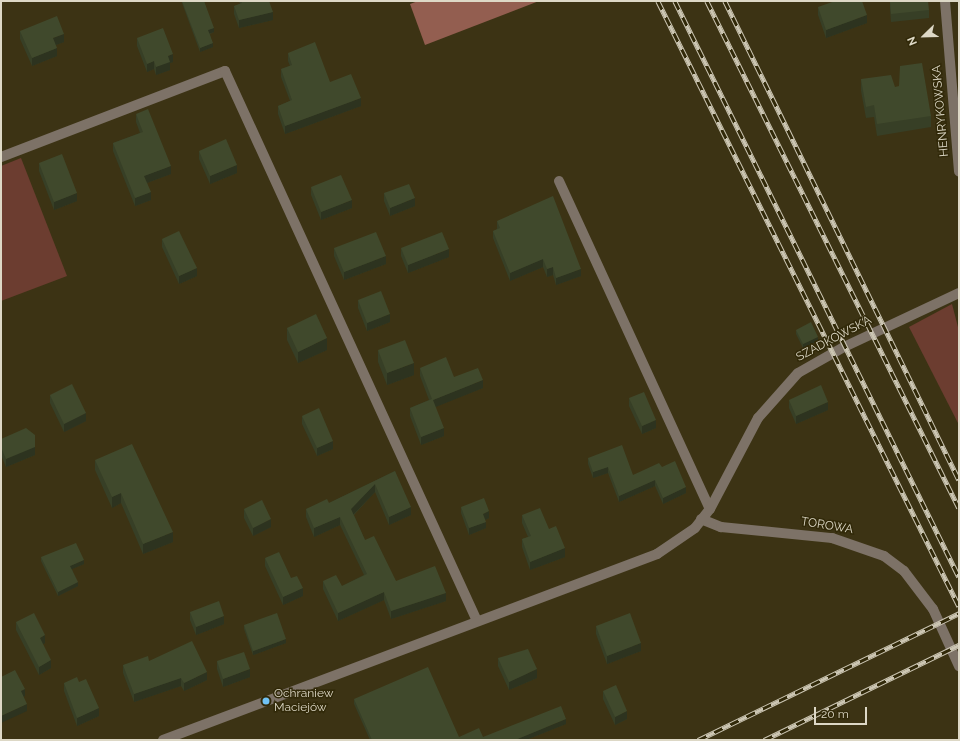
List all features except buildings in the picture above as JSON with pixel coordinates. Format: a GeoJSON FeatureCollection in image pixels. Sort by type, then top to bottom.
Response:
{"type":"FeatureCollection","features":[{"type":"Feature","properties":{"kind":"street","name":"HENRYKOWSKA"},"geometry":{"type":"LineString","coordinates":[[945,1],[959,171]]}},
{"type":"Feature","properties":{"kind":"street"},"geometry":{"type":"LineString","coordinates":[[1,156],[225,70],[477,621]]}},
{"type":"Feature","properties":{"kind":"street"},"geometry":{"type":"LineString","coordinates":[[559,181],[710,509]]}},
{"type":"Feature","properties":{"kind":"street","name":"SZADKOWSKA"},"geometry":{"type":"LineString","coordinates":[[163,740],[477,621],[647,559],[683,538],[710,509],[758,418],[798,373],[844,347],[959,293]]}},
{"type":"Feature","properties":{"kind":"street","name":"TOROWA"},"geometry":{"type":"LineString","coordinates":[[701,519],[720,527],[832,538],[884,556],[904,571],[929,603],[947,634],[959,666]]}},
{"type":"Feature","properties":{"kind":"shaded area"},"geometry":{"type":"Polygon","coordinates":[[[418,1],[539,1],[425,45],[410,4],[418,1]]]}},
{"type":"Feature","properties":{"kind":"shaded area"},"geometry":{"type":"Polygon","coordinates":[[[21,158],[67,276],[1,301],[1,166],[21,158]]]}},
{"type":"Feature","properties":{"kind":"shaded area"},"geometry":{"type":"Polygon","coordinates":[[[952,304],[959,331],[959,425],[909,327],[952,304]]]}},
{"type":"Feature","properties":{"kind":"railway"},"geometry":{"type":"LineString","coordinates":[[658,1],[959,606]]}},
{"type":"Feature","properties":{"kind":"railway"},"geometry":{"type":"LineString","coordinates":[[675,1],[959,577]]}},
{"type":"Feature","properties":{"kind":"railway"},"geometry":{"type":"LineString","coordinates":[[707,1],[959,508]]}},
{"type":"Feature","properties":{"kind":"railway"},"geometry":{"type":"LineString","coordinates":[[725,1],[959,480]]}},
{"type":"Feature","properties":{"kind":"railway"},"geometry":{"type":"LineString","coordinates":[[698,740],[959,613]]}},
{"type":"Feature","properties":{"kind":"railway"},"geometry":{"type":"LineString","coordinates":[[764,740],[959,645]]}},
{"type":"Feature","properties":{"kind":"place","name":"Ochraniew Maciejów"},"geometry":{"type":"Point","coordinates":[266,701]}}]}
